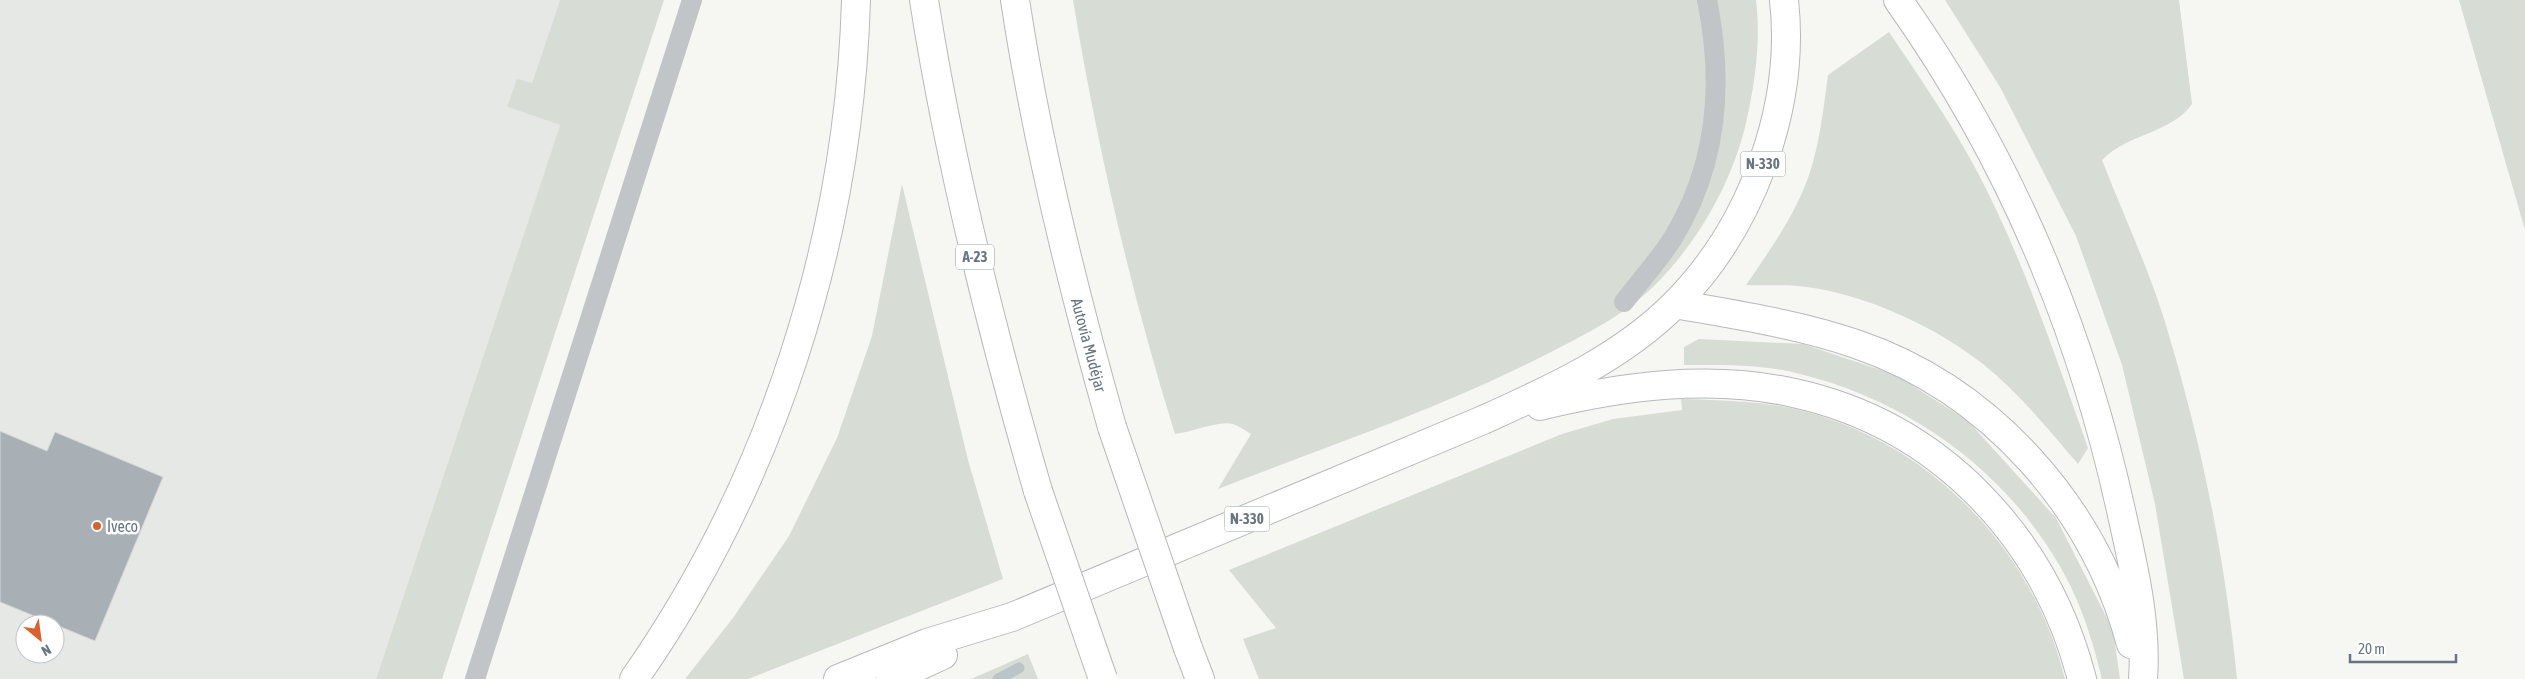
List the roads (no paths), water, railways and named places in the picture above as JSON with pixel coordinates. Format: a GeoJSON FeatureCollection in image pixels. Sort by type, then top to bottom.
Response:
{"type":"FeatureCollection","features":[{"type":"Feature","properties":{"kind":"highway"},"geometry":{"type":"LineString","coordinates":[[634,679],[695,582],[721,535],[764,440],[788,370],[820,261],[835,188],[850,90],[856,0]]}},
{"type":"Feature","properties":{"kind":"highway","name":"A-23"},"geometry":{"type":"LineString","coordinates":[[924,0],[960,192],[1002,368],[1038,490],[1103,679]]}},
{"type":"Feature","properties":{"kind":"highway","name":"Autovía Mudéjar"},"geometry":{"type":"LineString","coordinates":[[1015,0],[1027,77],[1061,239],[1112,427],[1200,679]]}},
{"type":"Feature","properties":{"kind":"highway","name":"N-330"},"geometry":{"type":"LineString","coordinates":[[838,679],[927,643],[1012,617],[1482,420],[1545,392],[1579,373],[1640,333],[1675,304],[1723,245],[1768,154],[1779,106],[1784,54],[1784,0]]}},
{"type":"Feature","properties":{"kind":"highway"},"geometry":{"type":"LineString","coordinates":[[1898,0],[1932,48],[1974,117],[2020,206],[2087,378],[2111,463],[2132,559],[2143,621],[2142,679]]}},
{"type":"Feature","properties":{"kind":"highway"},"geometry":{"type":"LineString","coordinates":[[1675,304],[1807,329],[1857,344],[1906,364],[1960,398],[2005,433],[2034,462],[2061,496],[2106,573],[2122,610],[2142,679]]}},
{"type":"Feature","properties":{"kind":"highway"},"geometry":{"type":"LineString","coordinates":[[1482,420],[1582,395],[1669,384],[1748,386],[1795,393],[1848,409],[1898,433],[1945,464],[1986,502],[2022,545],[2051,592],[2073,644],[2082,679]]}},
{"type":"Feature","properties":{"kind":"highway","name":"N-330"},"geometry":{"type":"LineString","coordinates":[[891,679],[933,660],[1012,617]]}},
{"type":"Feature","properties":{"kind":"lane"},"geometry":{"type":"LineString","coordinates":[[474,679],[692,0]]}},
{"type":"Feature","properties":{"kind":"lane"},"geometry":{"type":"LineString","coordinates":[[1624,302],[1672,239],[1691,204],[1706,166],[1716,114],[1717,69],[1714,34],[1707,0]]}},
{"type":"Feature","properties":{"kind":"waterway"},"geometry":{"type":"LineString","coordinates":[[998,679],[1019,668]]}},
{"type":"Feature","properties":{"kind":"place","name":"Iveco"},"geometry":{"type":"Point","coordinates":[97,526]}}]}
